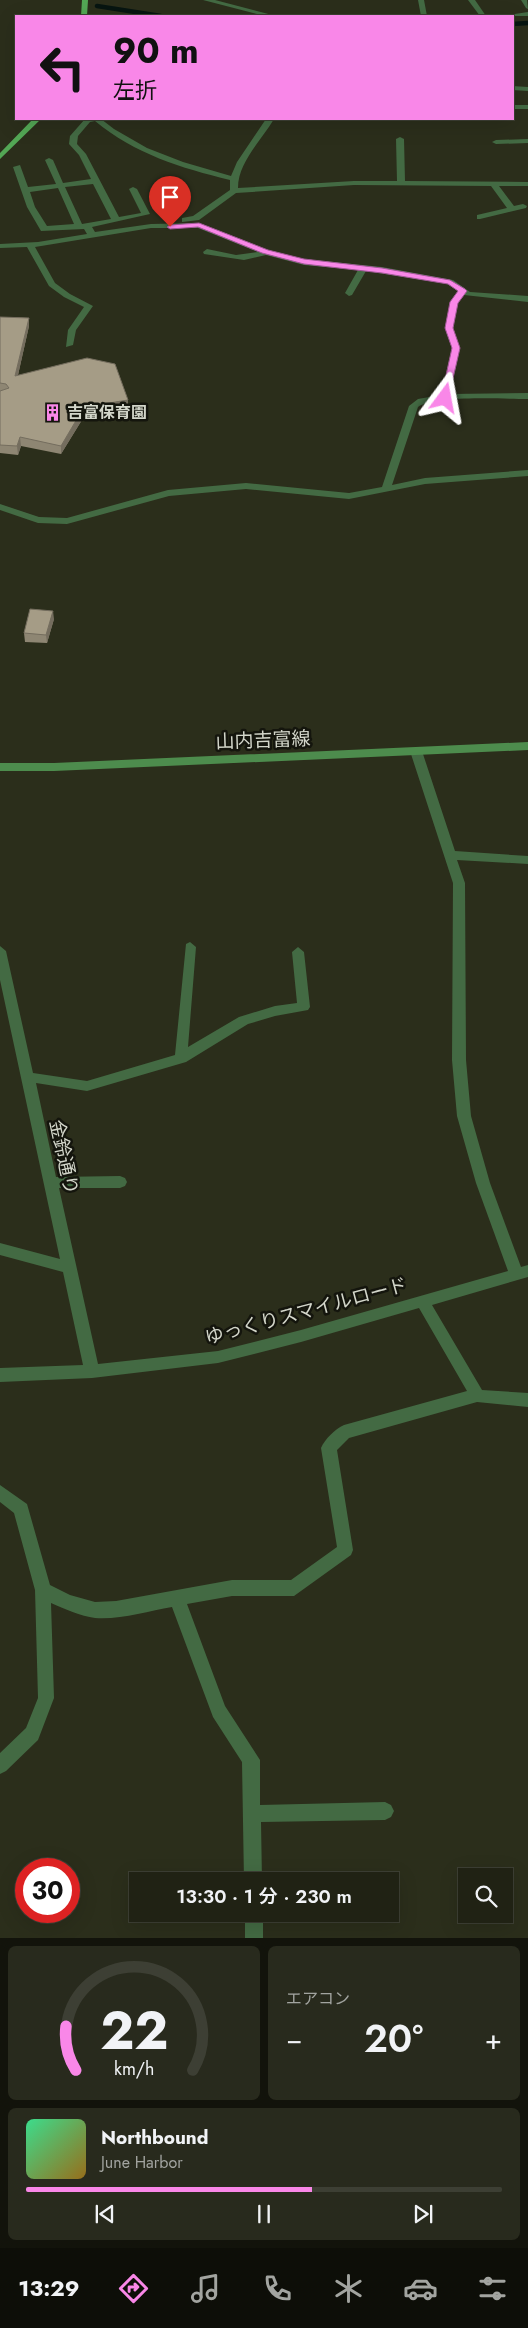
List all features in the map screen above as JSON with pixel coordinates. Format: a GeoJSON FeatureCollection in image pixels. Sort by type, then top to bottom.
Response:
{"type":"FeatureCollection","features":[{"type":"Feature","properties":{"kind":"main road"},"geometry":{"type":"LineString","coordinates":[[84,15],[85,0]]}},
{"type":"Feature","properties":{"kind":"main road"},"geometry":{"type":"LineString","coordinates":[[0,157],[36,120]]}},
{"type":"Feature","properties":{"kind":"main road","name":"山内吉富線"},"geometry":{"type":"LineString","coordinates":[[0,767],[528,746]]}},
{"type":"Feature","properties":{"kind":"street"},"geometry":{"type":"LineString","coordinates":[[206,0],[269,15]]}},
{"type":"Feature","properties":{"kind":"street"},"geometry":{"type":"LineString","coordinates":[[421,0],[424,15]]}},
{"type":"Feature","properties":{"kind":"street"},"geometry":{"type":"LineString","coordinates":[[471,0],[482,15]]}},
{"type":"Feature","properties":{"kind":"street"},"geometry":{"type":"LineString","coordinates":[[524,0],[528,7]]}},
{"type":"Feature","properties":{"kind":"street"},"geometry":{"type":"LineString","coordinates":[[514,15],[528,14]]}},
{"type":"Feature","properties":{"kind":"street"},"geometry":{"type":"LineString","coordinates":[[515,88],[528,89]]}},
{"type":"Feature","properties":{"kind":"street"},"geometry":{"type":"LineString","coordinates":[[515,88],[528,95]]}},
{"type":"Feature","properties":{"kind":"street"},"geometry":{"type":"LineString","coordinates":[[514,106],[528,107]]}},
{"type":"Feature","properties":{"kind":"street"},"geometry":{"type":"LineString","coordinates":[[88,120],[74,136],[73,144],[82,154],[116,220]]}},
{"type":"Feature","properties":{"kind":"street"},"geometry":{"type":"LineString","coordinates":[[98,120],[109,130],[165,158],[184,166],[234,179]]}},
{"type":"Feature","properties":{"kind":"street"},"geometry":{"type":"LineString","coordinates":[[234,191],[234,179],[241,162],[269,120]]}},
{"type":"Feature","properties":{"kind":"street"},"geometry":{"type":"LineString","coordinates":[[400,139],[400,184]]}},
{"type":"Feature","properties":{"kind":"street"},"geometry":{"type":"LineString","coordinates":[[496,142],[528,141]]}},
{"type":"Feature","properties":{"kind":"street"},"geometry":{"type":"LineString","coordinates":[[49,160],[83,226],[92,235]]}},
{"type":"Feature","properties":{"kind":"street"},"geometry":{"type":"LineString","coordinates":[[17,167],[31,207],[44,229],[83,226],[146,214],[133,189]]}},
{"type":"Feature","properties":{"kind":"street"},"geometry":{"type":"LineString","coordinates":[[25,190],[96,181]]}},
{"type":"Feature","properties":{"kind":"street"},"geometry":{"type":"LineString","coordinates":[[493,184],[512,209]]}},
{"type":"Feature","properties":{"kind":"street"},"geometry":{"type":"LineString","coordinates":[[0,246],[92,235],[196,218],[234,191],[323,185],[528,184]]}},
{"type":"Feature","properties":{"kind":"street"},"geometry":{"type":"LineString","coordinates":[[480,217],[524,206]]}},
{"type":"Feature","properties":{"kind":"street"},"geometry":{"type":"LineString","coordinates":[[151,226],[199,225],[265,252],[304,262],[364,268],[450,282],[468,294],[528,300]]}},
{"type":"Feature","properties":{"kind":"street"},"geometry":{"type":"LineString","coordinates":[[29,244],[38,255],[48,280],[69,297],[88,306],[72,330],[69,345]]}},
{"type":"Feature","properties":{"kind":"street"},"geometry":{"type":"LineString","coordinates":[[207,252],[241,258],[256,257],[265,252]]}},
{"type":"Feature","properties":{"kind":"street"},"geometry":{"type":"LineString","coordinates":[[349,293],[364,268]]}},
{"type":"Feature","properties":{"kind":"street"},"geometry":{"type":"LineString","coordinates":[[445,398],[456,348],[449,328],[454,302],[463,291]]}},
{"type":"Feature","properties":{"kind":"street"},"geometry":{"type":"LineString","coordinates":[[386,490],[414,406],[422,401],[445,398],[528,396]]}},
{"type":"Feature","properties":{"kind":"street"},"geometry":{"type":"LineString","coordinates":[[0,507],[38,520],[67,521],[175,492],[246,486],[333,496],[386,490],[425,480],[528,473]]}},
{"type":"Feature","properties":{"kind":"street"},"geometry":{"type":"LineString","coordinates":[[416,751],[459,883],[459,1060],[464,1116],[483,1184],[522,1273]]}},
{"type":"Feature","properties":{"kind":"street"},"geometry":{"type":"LineString","coordinates":[[450,855],[528,860]]}},
{"type":"Feature","properties":{"kind":"street"},"geometry":{"type":"LineString","coordinates":[[181,1058],[190,947]]}},
{"type":"Feature","properties":{"kind":"street","name":"金鈴通り"},"geometry":{"type":"LineString","coordinates":[[0,951],[92,1371]]}},
{"type":"Feature","properties":{"kind":"street"},"geometry":{"type":"LineString","coordinates":[[28,1077],[87,1086],[181,1058],[244,1020],[275,1011],[304,1007],[298,952]]}},
{"type":"Feature","properties":{"kind":"street"},"geometry":{"type":"LineString","coordinates":[[51,1184],[120,1182]]}},
{"type":"Feature","properties":{"kind":"street"},"geometry":{"type":"LineString","coordinates":[[0,1249],[70,1268]]}},
{"type":"Feature","properties":{"kind":"street","name":"ゆっくりスマイルロード"},"geometry":{"type":"LineString","coordinates":[[0,1375],[92,1371],[193,1360],[235,1353],[522,1273]]}},
{"type":"Feature","properties":{"kind":"street"},"geometry":{"type":"LineString","coordinates":[[422,1302],[477,1395]]}},
{"type":"Feature","properties":{"kind":"street"},"geometry":{"type":"LineString","coordinates":[[43,1590],[67,1602],[95,1610],[116,1609],[232,1588],[294,1588],[345,1550],[329,1448],[344,1432],[477,1395],[528,1400]]}},
{"type":"Feature","properties":{"kind":"street"},"geometry":{"type":"LineString","coordinates":[[0,1492],[21,1509],[43,1590],[46,1698],[32,1734],[0,1765]]}},
{"type":"Feature","properties":{"kind":"street"},"geometry":{"type":"LineString","coordinates":[[177,1599],[219,1711],[251,1760],[253,1872]]}},
{"type":"Feature","properties":{"kind":"street"},"geometry":{"type":"LineString","coordinates":[[252,1814],[385,1811]]}},
{"type":"Feature","properties":{"kind":"street"},"geometry":{"type":"LineString","coordinates":[[254,1922],[254,1938]]}},
{"type":"Feature","properties":{"kind":"building","name":"吉富保育園"},"geometry":{"type":"Polygon","coordinates":[[[0,317],[29,318],[15,376],[87,358],[115,364],[128,400],[84,407],[61,446],[20,437],[17,446],[0,445],[0,391],[9,388],[6,384],[0,383],[0,317]]]}},
{"type":"Feature","properties":{"kind":"building"},"geometry":{"type":"Polygon","coordinates":[[[30,609],[53,611],[46,635],[24,633],[30,609]]]}},
{"type":"Feature","properties":{"kind":"waterway"},"geometry":{"type":"LineString","coordinates":[[97,6],[155,15]]}},
{"type":"Feature","properties":{"kind":"waterway"},"geometry":{"type":"LineString","coordinates":[[514,24],[528,23]]}},
{"type":"Feature","properties":{"kind":"place","name":"吉富保育園"},"geometry":{"type":"Point","coordinates":[53,412]}},
{"type":"Feature","properties":{"kind":"route"},"geometry":{"type":"LineString","coordinates":[[170,227],[199,225],[265,252],[304,262],[382,270],[450,282],[463,291],[454,302],[449,328],[456,348],[445,398]]}}]}
